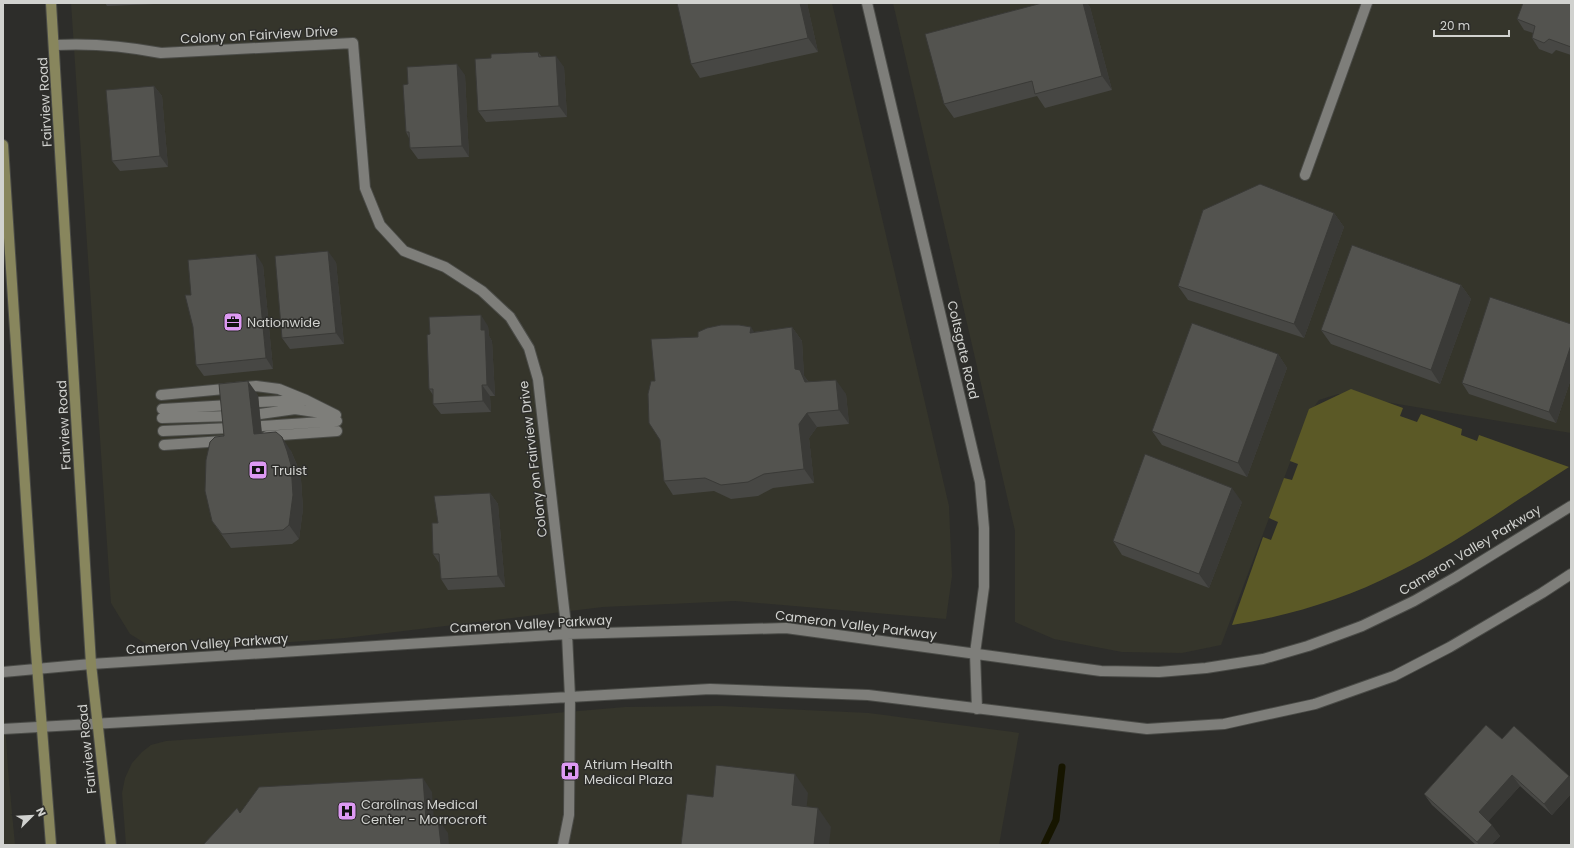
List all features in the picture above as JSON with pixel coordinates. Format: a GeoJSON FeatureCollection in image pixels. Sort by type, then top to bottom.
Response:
{"type":"FeatureCollection","features":[{"type":"Feature","properties":{"kind":"main road","name":"Fairview Road"},"geometry":{"type":"LineString","coordinates":[[51,3],[55,45],[91,664],[111,845]]}},
{"type":"Feature","properties":{"kind":"main road"},"geometry":{"type":"LineString","coordinates":[[3,145],[41,727],[51,845]]}},
{"type":"Feature","properties":{"kind":"street","name":"Coltsgate Road"},"geometry":{"type":"LineString","coordinates":[[867,3],[980,482],[984,528],[984,587],[975,653],[977,709]]}},
{"type":"Feature","properties":{"kind":"street"},"geometry":{"type":"LineString","coordinates":[[1305,175],[1367,3]]}},
{"type":"Feature","properties":{"kind":"street","name":"Colony on Fairview Drive"},"geometry":{"type":"LineString","coordinates":[[55,45],[103,44],[132,47],[161,53],[353,43],[365,188],[380,225],[404,250],[445,267],[482,291],[510,317],[529,348],[538,379],[566,634],[570,697],[569,815],[563,845]]}},
{"type":"Feature","properties":{"kind":"street"},"geometry":{"type":"LineString","coordinates":[[161,394],[256,386],[279,390],[306,400],[337,423]]}},
{"type":"Feature","properties":{"kind":"street"},"geometry":{"type":"LineString","coordinates":[[259,402],[306,400]]}},
{"type":"Feature","properties":{"kind":"street"},"geometry":{"type":"LineString","coordinates":[[230,405],[162,413],[231,416]]}},
{"type":"Feature","properties":{"kind":"street"},"geometry":{"type":"LineString","coordinates":[[260,414],[295,409],[337,423]]}},
{"type":"Feature","properties":{"kind":"street"},"geometry":{"type":"LineString","coordinates":[[262,431],[337,423]]}},
{"type":"Feature","properties":{"kind":"street"},"geometry":{"type":"LineString","coordinates":[[163,431],[232,428]]}},
{"type":"Feature","properties":{"kind":"street"},"geometry":{"type":"LineString","coordinates":[[164,445],[233,441]]}},
{"type":"Feature","properties":{"kind":"street","name":"Cameron Valley Parkway"},"geometry":{"type":"LineString","coordinates":[[3,672],[91,664],[566,634],[786,628],[1101,671],[1159,672],[1206,668],[1263,659],[1308,646],[1362,626],[1414,601],[1456,577],[1571,506]]}},
{"type":"Feature","properties":{"kind":"street"},"geometry":{"type":"LineString","coordinates":[[3,729],[710,689],[868,696],[1147,729],[1224,724],[1315,704],[1394,676],[1463,640],[1571,574]]}},
{"type":"Feature","properties":{"kind":"shaded area"},"geometry":{"type":"Polygon","coordinates":[[[71,3],[832,3],[949,506],[952,576],[946,619],[735,601],[603,607],[345,638],[159,652],[130,634],[111,603],[71,3]]]}},
{"type":"Feature","properties":{"kind":"shaded area"},"geometry":{"type":"Polygon","coordinates":[[[893,3],[1571,3],[1571,433],[1338,394],[1319,400],[1308,415],[1221,645],[1182,653],[1122,652],[1054,639],[1015,622],[1015,531],[893,3]]]}},
{"type":"Feature","properties":{"kind":"shaded area"},"geometry":{"type":"Polygon","coordinates":[[[1351,389],[1403,408],[1400,416],[1417,422],[1421,414],[1462,429],[1461,435],[1477,441],[1479,435],[1569,467],[1441,549],[1377,582],[1337,599],[1274,617],[1232,625],[1263,537],[1271,540],[1278,522],[1269,518],[1284,478],[1292,480],[1298,464],[1290,461],[1309,409],[1351,389]]]}},
{"type":"Feature","properties":{"kind":"shaded area"},"geometry":{"type":"Polygon","coordinates":[[[3,690],[8,769],[15,845],[3,845],[3,690]]]}},
{"type":"Feature","properties":{"kind":"shaded area","name":"Atrium Health Medical Plaza"},"geometry":{"type":"Polygon","coordinates":[[[721,706],[869,713],[1019,733],[999,845],[126,845],[122,793],[125,778],[132,763],[142,752],[151,745],[166,741],[521,716],[625,707],[721,706]]]}},
{"type":"Feature","properties":{"kind":"building"},"geometry":{"type":"Polygon","coordinates":[[[677,3],[800,3],[808,38],[691,64],[677,3]]]}},
{"type":"Feature","properties":{"kind":"building"},"geometry":{"type":"Polygon","coordinates":[[[1042,3],[1083,3],[1102,76],[1035,94],[1032,81],[944,104],[925,34],[1042,3]]]}},
{"type":"Feature","properties":{"kind":"building"},"geometry":{"type":"Polygon","coordinates":[[[1523,3],[1571,3],[1571,47],[1549,39],[1544,43],[1532,38],[1535,26],[1517,19],[1523,3]]]}},
{"type":"Feature","properties":{"kind":"building"},"geometry":{"type":"Polygon","coordinates":[[[538,52],[539,57],[556,56],[559,106],[478,111],[475,59],[491,58],[491,54],[538,52]]]}},
{"type":"Feature","properties":{"kind":"building"},"geometry":{"type":"Polygon","coordinates":[[[457,64],[462,146],[410,148],[409,132],[406,132],[403,85],[408,84],[407,67],[457,64]]]}},
{"type":"Feature","properties":{"kind":"building"},"geometry":{"type":"Polygon","coordinates":[[[154,86],[160,156],[112,161],[106,90],[154,86]]]}},
{"type":"Feature","properties":{"kind":"building"},"geometry":{"type":"Polygon","coordinates":[[[1260,184],[1334,213],[1294,324],[1178,286],[1203,210],[1260,184]]]}},
{"type":"Feature","properties":{"kind":"building"},"geometry":{"type":"Polygon","coordinates":[[[1352,245],[1461,285],[1431,370],[1321,330],[1352,245]]]}},
{"type":"Feature","properties":{"kind":"building"},"geometry":{"type":"Polygon","coordinates":[[[328,251],[336,333],[282,338],[275,256],[328,251]]]}},
{"type":"Feature","properties":{"kind":"building","name":"Nationwide"},"geometry":{"type":"Polygon","coordinates":[[[256,254],[266,358],[196,365],[193,327],[185,295],[191,295],[188,260],[256,254]]]}},
{"type":"Feature","properties":{"kind":"building"},"geometry":{"type":"Polygon","coordinates":[[[1490,297],[1571,324],[1571,345],[1549,412],[1462,383],[1490,297]]]}},
{"type":"Feature","properties":{"kind":"building"},"geometry":{"type":"Polygon","coordinates":[[[481,315],[481,330],[485,330],[487,385],[482,385],[483,401],[433,404],[433,389],[429,389],[427,335],[430,334],[429,317],[481,315]]]}},
{"type":"Feature","properties":{"kind":"building"},"geometry":{"type":"Polygon","coordinates":[[[1192,323],[1278,354],[1238,463],[1152,431],[1192,323]]]}},
{"type":"Feature","properties":{"kind":"building"},"geometry":{"type":"Polygon","coordinates":[[[721,325],[751,327],[750,333],[792,327],[795,369],[800,370],[805,382],[836,380],[839,410],[807,413],[799,424],[804,469],[764,474],[748,482],[721,485],[705,478],[664,481],[660,440],[649,423],[648,394],[651,381],[655,381],[651,339],[698,337],[698,332],[707,328],[721,325]]]}},
{"type":"Feature","properties":{"kind":"building","name":"Truist"},"geometry":{"type":"Polygon","coordinates":[[[248,381],[254,434],[276,432],[282,437],[291,465],[293,495],[289,525],[283,530],[222,534],[212,521],[205,491],[206,460],[210,442],[215,437],[224,436],[219,384],[248,381]]]}},
{"type":"Feature","properties":{"kind":"building"},"geometry":{"type":"Polygon","coordinates":[[[1145,454],[1232,488],[1199,574],[1113,541],[1145,454]]]}},
{"type":"Feature","properties":{"kind":"building"},"geometry":{"type":"Polygon","coordinates":[[[490,493],[498,576],[441,579],[439,554],[433,554],[432,523],[438,523],[434,496],[490,493]]]}},
{"type":"Feature","properties":{"kind":"building"},"geometry":{"type":"Polygon","coordinates":[[[1486,725],[1502,739],[1514,726],[1569,776],[1544,804],[1512,775],[1479,812],[1492,825],[1477,842],[1424,794],[1486,725]]]}},
{"type":"Feature","properties":{"kind":"building"},"geometry":{"type":"Polygon","coordinates":[[[716,765],[795,774],[792,805],[818,808],[814,845],[681,845],[687,794],[713,797],[716,765]]]}},
{"type":"Feature","properties":{"kind":"building","name":"Carolinas Medical Center - Morrocroft"},"geometry":{"type":"Polygon","coordinates":[[[423,778],[426,820],[438,819],[441,845],[203,845],[237,808],[240,813],[259,787],[423,778]]]}},
{"type":"Feature","properties":{"kind":"waterway"},"geometry":{"type":"LineString","coordinates":[[1044,845],[1056,820],[1062,767]]}},
{"type":"Feature","properties":{"kind":"place","name":"Nationwide"},"geometry":{"type":"Point","coordinates":[233,322]}},
{"type":"Feature","properties":{"kind":"place","name":"Truist"},"geometry":{"type":"Point","coordinates":[258,470]}},
{"type":"Feature","properties":{"kind":"place","name":"Atrium Health Medical Plaza"},"geometry":{"type":"Point","coordinates":[570,771]}},
{"type":"Feature","properties":{"kind":"place","name":"Carolinas Medical Center - Morrocroft"},"geometry":{"type":"Point","coordinates":[347,811]}}]}
